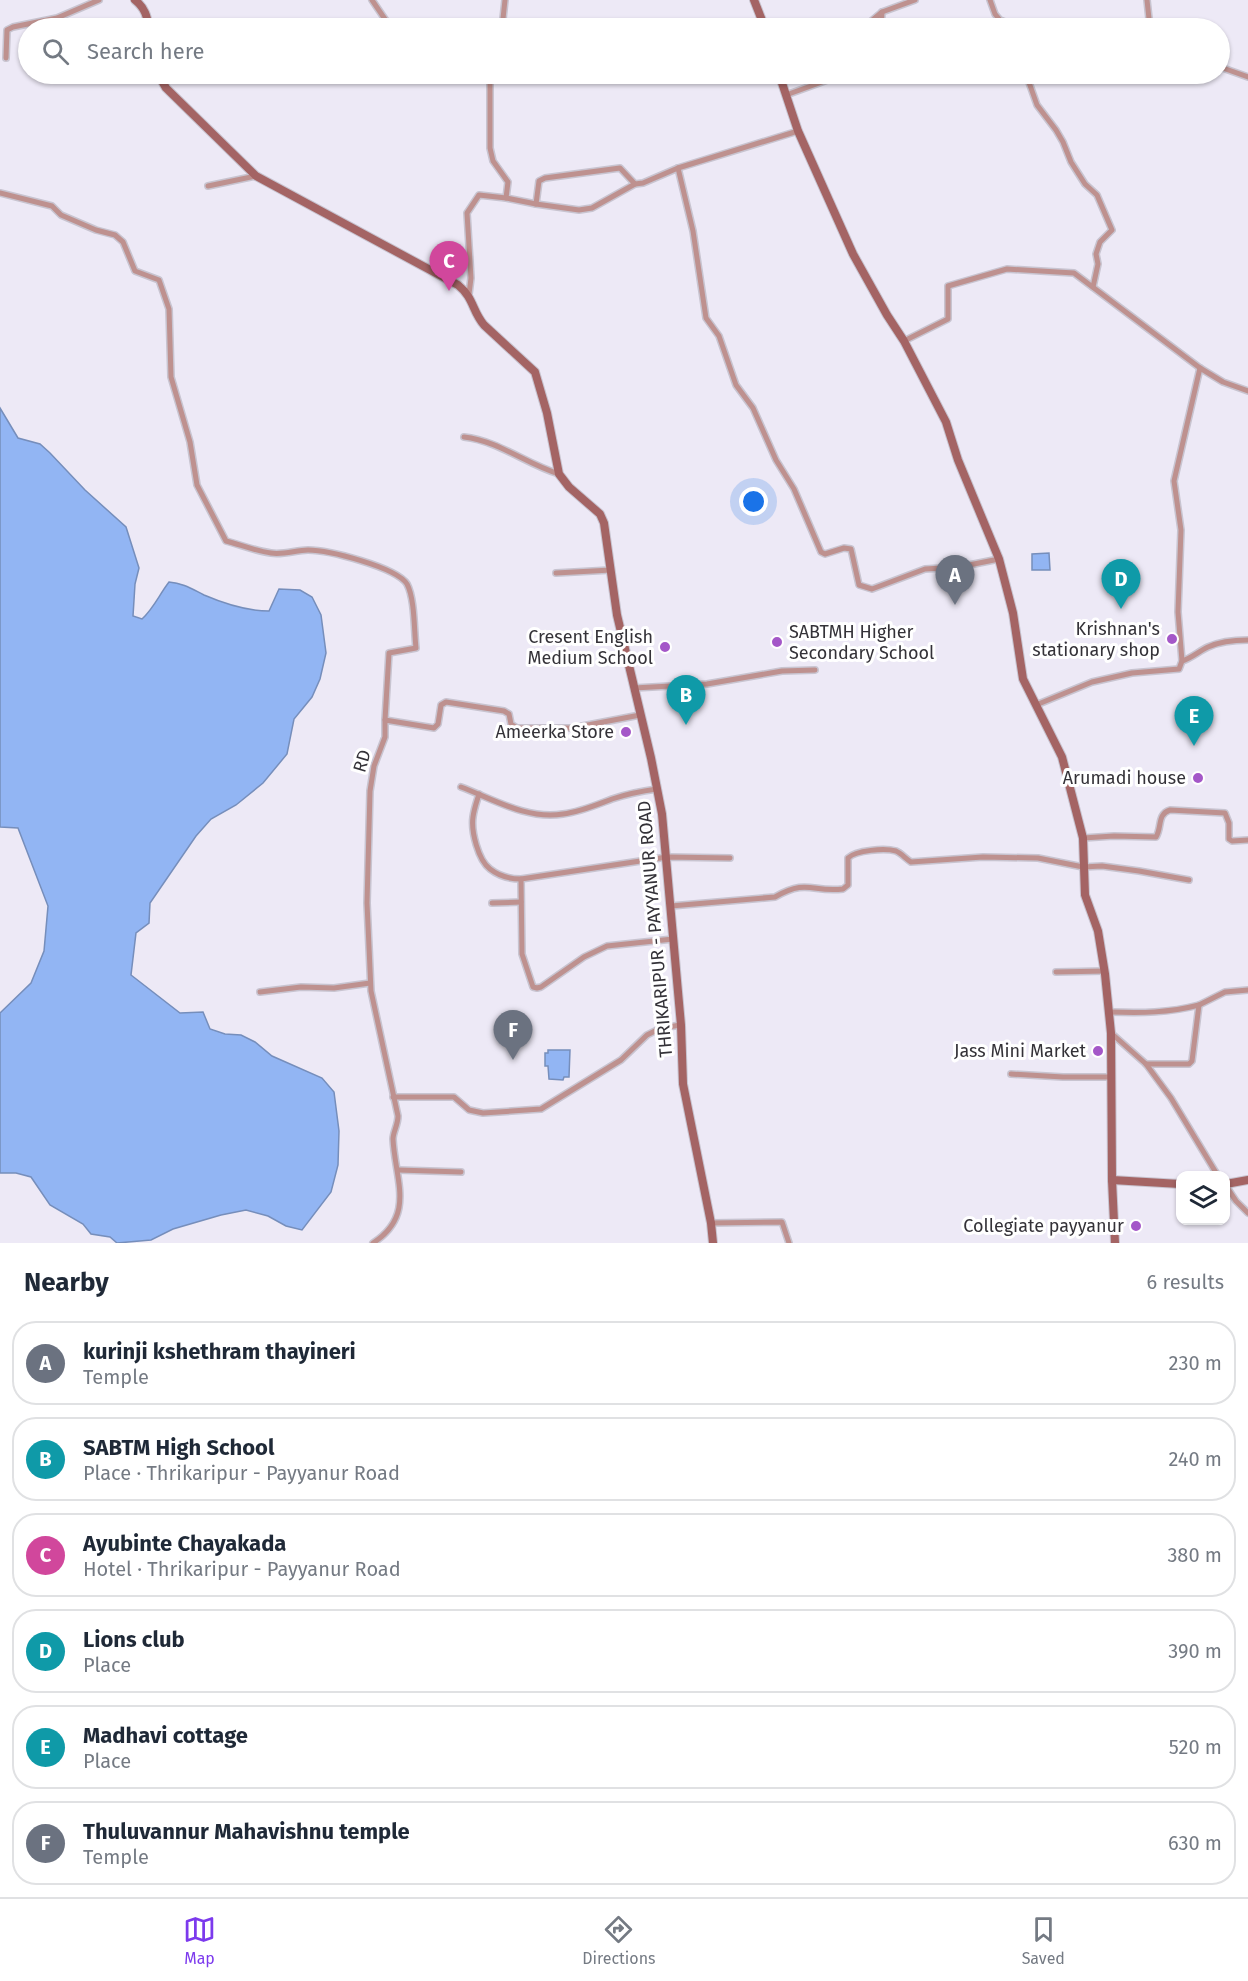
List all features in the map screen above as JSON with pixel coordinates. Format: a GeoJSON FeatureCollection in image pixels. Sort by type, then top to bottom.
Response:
{"type":"FeatureCollection","features":[{"type":"Feature","properties":{"kind":"main road"},"geometry":{"type":"LineString","coordinates":[[135,0],[142,6],[147,18]]}},
{"type":"Feature","properties":{"kind":"main road"},"geometry":{"type":"LineString","coordinates":[[754,0],[761,18]]}},
{"type":"Feature","properties":{"kind":"main road"},"geometry":{"type":"LineString","coordinates":[[164,84],[256,176],[459,285],[469,294],[484,326],[535,372],[547,413],[559,474]]}},
{"type":"Feature","properties":{"kind":"main road"},"geometry":{"type":"LineString","coordinates":[[782,84],[798,131],[853,254],[904,341],[946,422],[958,460],[999,559],[1013,613],[1023,679],[1062,757],[1083,838],[1085,895],[1098,931],[1110,1012],[1115,1243]]}},
{"type":"Feature","properties":{"kind":"main road","name":"THRIKARIPUR - PAYYANUR ROAD"},"geometry":{"type":"LineString","coordinates":[[559,474],[569,487],[600,514],[608,537],[617,615],[657,789],[667,857],[681,1024],[683,1084],[714,1243]]}},
{"type":"Feature","properties":{"kind":"main road"},"geometry":{"type":"LineString","coordinates":[[1112,1180],[1176,1184]]}},
{"type":"Feature","properties":{"kind":"main road"},"geometry":{"type":"LineString","coordinates":[[1230,1184],[1248,1180]]}},
{"type":"Feature","properties":{"kind":"street"},"geometry":{"type":"LineString","coordinates":[[57,18],[99,0]]}},
{"type":"Feature","properties":{"kind":"street"},"geometry":{"type":"LineString","coordinates":[[372,0],[384,18]]}},
{"type":"Feature","properties":{"kind":"street"},"geometry":{"type":"LineString","coordinates":[[503,18],[505,0]]}},
{"type":"Feature","properties":{"kind":"street"},"geometry":{"type":"LineString","coordinates":[[875,18],[882,12],[915,0]]}},
{"type":"Feature","properties":{"kind":"street"},"geometry":{"type":"LineString","coordinates":[[990,0],[998,18]]}},
{"type":"Feature","properties":{"kind":"street"},"geometry":{"type":"LineString","coordinates":[[1147,0],[1149,18]]}},
{"type":"Feature","properties":{"kind":"street"},"geometry":{"type":"LineString","coordinates":[[882,12],[882,18]]}},
{"type":"Feature","properties":{"kind":"street"},"geometry":{"type":"LineString","coordinates":[[6,58],[7,30],[18,26]]}},
{"type":"Feature","properties":{"kind":"street"},"geometry":{"type":"LineString","coordinates":[[1230,71],[1248,77]]}},
{"type":"Feature","properties":{"kind":"street"},"geometry":{"type":"LineString","coordinates":[[490,84],[489,148],[493,162],[508,182],[507,198]]}},
{"type":"Feature","properties":{"kind":"street"},"geometry":{"type":"LineString","coordinates":[[786,95],[816,84]]}},
{"type":"Feature","properties":{"kind":"street"},"geometry":{"type":"LineString","coordinates":[[1030,84],[1037,105],[1060,136],[1071,162],[1085,184],[1097,195],[1112,230],[1100,242],[1096,254],[1098,264],[1093,288]]}},
{"type":"Feature","properties":{"kind":"street"},"geometry":{"type":"LineString","coordinates":[[469,294],[471,278],[467,213],[479,195],[579,210],[592,208],[635,184],[643,183],[678,168],[798,131]]}},
{"type":"Feature","properties":{"kind":"street"},"geometry":{"type":"LineString","coordinates":[[536,204],[539,181],[545,178],[620,168],[635,184]]}},
{"type":"Feature","properties":{"kind":"street"},"geometry":{"type":"LineString","coordinates":[[678,168],[693,231],[706,318],[719,336],[736,385],[753,408],[776,460],[794,489],[821,552],[825,554],[844,548],[851,549],[859,585],[872,589],[925,568],[959,567],[999,559]]}},
{"type":"Feature","properties":{"kind":"street"},"geometry":{"type":"LineString","coordinates":[[208,186],[256,176]]}},
{"type":"Feature","properties":{"kind":"street","name":"RD"},"geometry":{"type":"LineString","coordinates":[[0,193],[52,206],[61,215],[96,230],[115,235],[123,242],[135,271],[159,280],[169,309],[171,377],[189,442],[196,485],[226,541],[271,553],[282,554],[309,550],[357,559],[391,572],[406,584],[411,596],[416,648],[389,653],[384,737],[374,766],[370,790],[367,903],[370,983],[398,1116],[398,1125],[393,1135],[398,1170],[399,1212],[395,1222],[384,1236],[373,1243]]}},
{"type":"Feature","properties":{"kind":"street"},"geometry":{"type":"LineString","coordinates":[[904,341],[948,319],[948,286],[1007,269],[1074,273],[1200,368],[1223,382],[1248,391]]}},
{"type":"Feature","properties":{"kind":"street"},"geometry":{"type":"LineString","coordinates":[[1036,705],[1092,682],[1132,674],[1179,669],[1182,661],[1178,612],[1181,530],[1174,481],[1200,368]]}},
{"type":"Feature","properties":{"kind":"street"},"geometry":{"type":"LineString","coordinates":[[464,437],[479,439],[506,449],[531,464],[559,474]]}},
{"type":"Feature","properties":{"kind":"street"},"geometry":{"type":"LineString","coordinates":[[556,573],[611,570]]}},
{"type":"Feature","properties":{"kind":"street"},"geometry":{"type":"LineString","coordinates":[[1182,661],[1190,659],[1211,645],[1248,639]]}},
{"type":"Feature","properties":{"kind":"street"},"geometry":{"type":"LineString","coordinates":[[634,688],[707,684],[782,671],[815,669]]}},
{"type":"Feature","properties":{"kind":"street"},"geometry":{"type":"LineString","coordinates":[[386,720],[434,728],[438,724],[441,705],[446,702],[504,711],[508,714],[511,724],[518,728],[572,728],[640,715]]}},
{"type":"Feature","properties":{"kind":"street"},"geometry":{"type":"LineString","coordinates":[[461,787],[503,805],[524,811],[561,815],[641,791],[657,789]]}},
{"type":"Feature","properties":{"kind":"street"},"geometry":{"type":"LineString","coordinates":[[479,794],[472,829],[478,850],[488,868],[509,879],[667,857],[730,858]]}},
{"type":"Feature","properties":{"kind":"street"},"geometry":{"type":"LineString","coordinates":[[1083,838],[1156,837],[1159,833],[1162,815],[1170,810],[1225,813],[1229,823],[1229,839],[1232,841],[1248,840]]}},
{"type":"Feature","properties":{"kind":"street"},"geometry":{"type":"LineString","coordinates":[[671,906],[775,897],[788,889],[801,885],[843,889],[848,885],[848,858],[861,851],[893,850],[911,862],[975,857],[1029,858],[1083,867],[1102,866],[1139,871],[1189,880]]}},
{"type":"Feature","properties":{"kind":"street"},"geometry":{"type":"LineString","coordinates":[[521,879],[522,954],[533,987],[537,988],[584,957],[607,946],[673,939]]}},
{"type":"Feature","properties":{"kind":"street"},"geometry":{"type":"LineString","coordinates":[[492,903],[521,902]]}},
{"type":"Feature","properties":{"kind":"street"},"geometry":{"type":"LineString","coordinates":[[1056,972],[1105,971]]}},
{"type":"Feature","properties":{"kind":"street"},"geometry":{"type":"LineString","coordinates":[[260,992],[301,987],[334,988],[370,983]]}},
{"type":"Feature","properties":{"kind":"street"},"geometry":{"type":"LineString","coordinates":[[1110,1012],[1177,1011],[1199,1005],[1226,992],[1248,990]]}},
{"type":"Feature","properties":{"kind":"street"},"geometry":{"type":"LineString","coordinates":[[1146,1064],[1184,1065],[1192,1061],[1199,1005]]}},
{"type":"Feature","properties":{"kind":"street"},"geometry":{"type":"LineString","coordinates":[[393,1097],[453,1097],[469,1110],[483,1113],[541,1109],[621,1060],[647,1035],[660,1028],[681,1024]]}},
{"type":"Feature","properties":{"kind":"street"},"geometry":{"type":"LineString","coordinates":[[1112,1033],[1146,1064],[1171,1098],[1215,1171]]}},
{"type":"Feature","properties":{"kind":"street"},"geometry":{"type":"LineString","coordinates":[[1011,1074],[1111,1077]]}},
{"type":"Feature","properties":{"kind":"street"},"geometry":{"type":"LineString","coordinates":[[398,1170],[461,1172]]}},
{"type":"Feature","properties":{"kind":"street"},"geometry":{"type":"LineString","coordinates":[[1230,1191],[1248,1214]]}},
{"type":"Feature","properties":{"kind":"street"},"geometry":{"type":"LineString","coordinates":[[711,1223],[782,1222],[789,1243]]}},
{"type":"Feature","properties":{"kind":"water"},"geometry":{"type":"Polygon","coordinates":[[[0,408],[18,438],[40,444],[85,490],[126,527],[139,568],[135,584],[133,616],[142,619],[169,582],[183,585],[228,604],[260,611],[269,611],[279,589],[300,590],[312,597],[321,615],[326,653],[320,679],[312,697],[294,719],[287,754],[263,783],[236,805],[211,819],[196,836],[150,903],[149,923],[136,933],[131,975],[180,1013],[203,1012],[210,1029],[225,1034],[241,1035],[255,1042],[272,1056],[322,1078],[334,1092],[339,1131],[338,1165],[331,1192],[302,1230],[246,1210],[173,1229],[151,1240],[117,1243],[110,1237],[91,1234],[83,1224],[50,1205],[31,1177],[16,1173],[0,1173],[0,1013],[31,983],[44,951],[48,906],[18,828],[0,827],[0,408]]]}},
{"type":"Feature","properties":{"kind":"water"},"geometry":{"type":"Polygon","coordinates":[[[1049,553],[1050,570],[1032,570],[1032,554],[1049,553]]]}},
{"type":"Feature","properties":{"kind":"water"},"geometry":{"type":"Polygon","coordinates":[[[548,1050],[570,1050],[569,1077],[564,1077],[563,1080],[549,1079],[548,1066],[545,1066],[545,1053],[548,1053],[548,1050]]]}},
{"type":"Feature","properties":{"kind":"place","name":"Ayubinte Chayakada"},"geometry":{"type":"Point","coordinates":[449,291]}},
{"type":"Feature","properties":{"kind":"place","name":"kurinji kshethram thayineri"},"geometry":{"type":"Point","coordinates":[955,605]}},
{"type":"Feature","properties":{"kind":"place","name":"Lions club"},"geometry":{"type":"Point","coordinates":[1121,609]}},
{"type":"Feature","properties":{"kind":"place","name":"Krishnan's stationary shop"},"geometry":{"type":"Point","coordinates":[1172,639]}},
{"type":"Feature","properties":{"kind":"place","name":"SABTMH Higher Secondary School"},"geometry":{"type":"Point","coordinates":[777,642]}},
{"type":"Feature","properties":{"kind":"place","name":"Cresent English Medium School"},"geometry":{"type":"Point","coordinates":[665,647]}},
{"type":"Feature","properties":{"kind":"place","name":"SABTM High School"},"geometry":{"type":"Point","coordinates":[686,725]}},
{"type":"Feature","properties":{"kind":"place","name":"Ameerka Store"},"geometry":{"type":"Point","coordinates":[626,732]}},
{"type":"Feature","properties":{"kind":"place","name":"Madhavi cottage"},"geometry":{"type":"Point","coordinates":[1194,746]}},
{"type":"Feature","properties":{"kind":"place","name":"Arumadi house"},"geometry":{"type":"Point","coordinates":[1198,778]}},
{"type":"Feature","properties":{"kind":"place","name":"Jass Mini Market"},"geometry":{"type":"Point","coordinates":[1098,1051]}},
{"type":"Feature","properties":{"kind":"place","name":"Thuluvannur Mahavishnu temple"},"geometry":{"type":"Point","coordinates":[513,1060]}},
{"type":"Feature","properties":{"kind":"place","name":"Collegiate payyanur"},"geometry":{"type":"Point","coordinates":[1136,1226]}}]}
